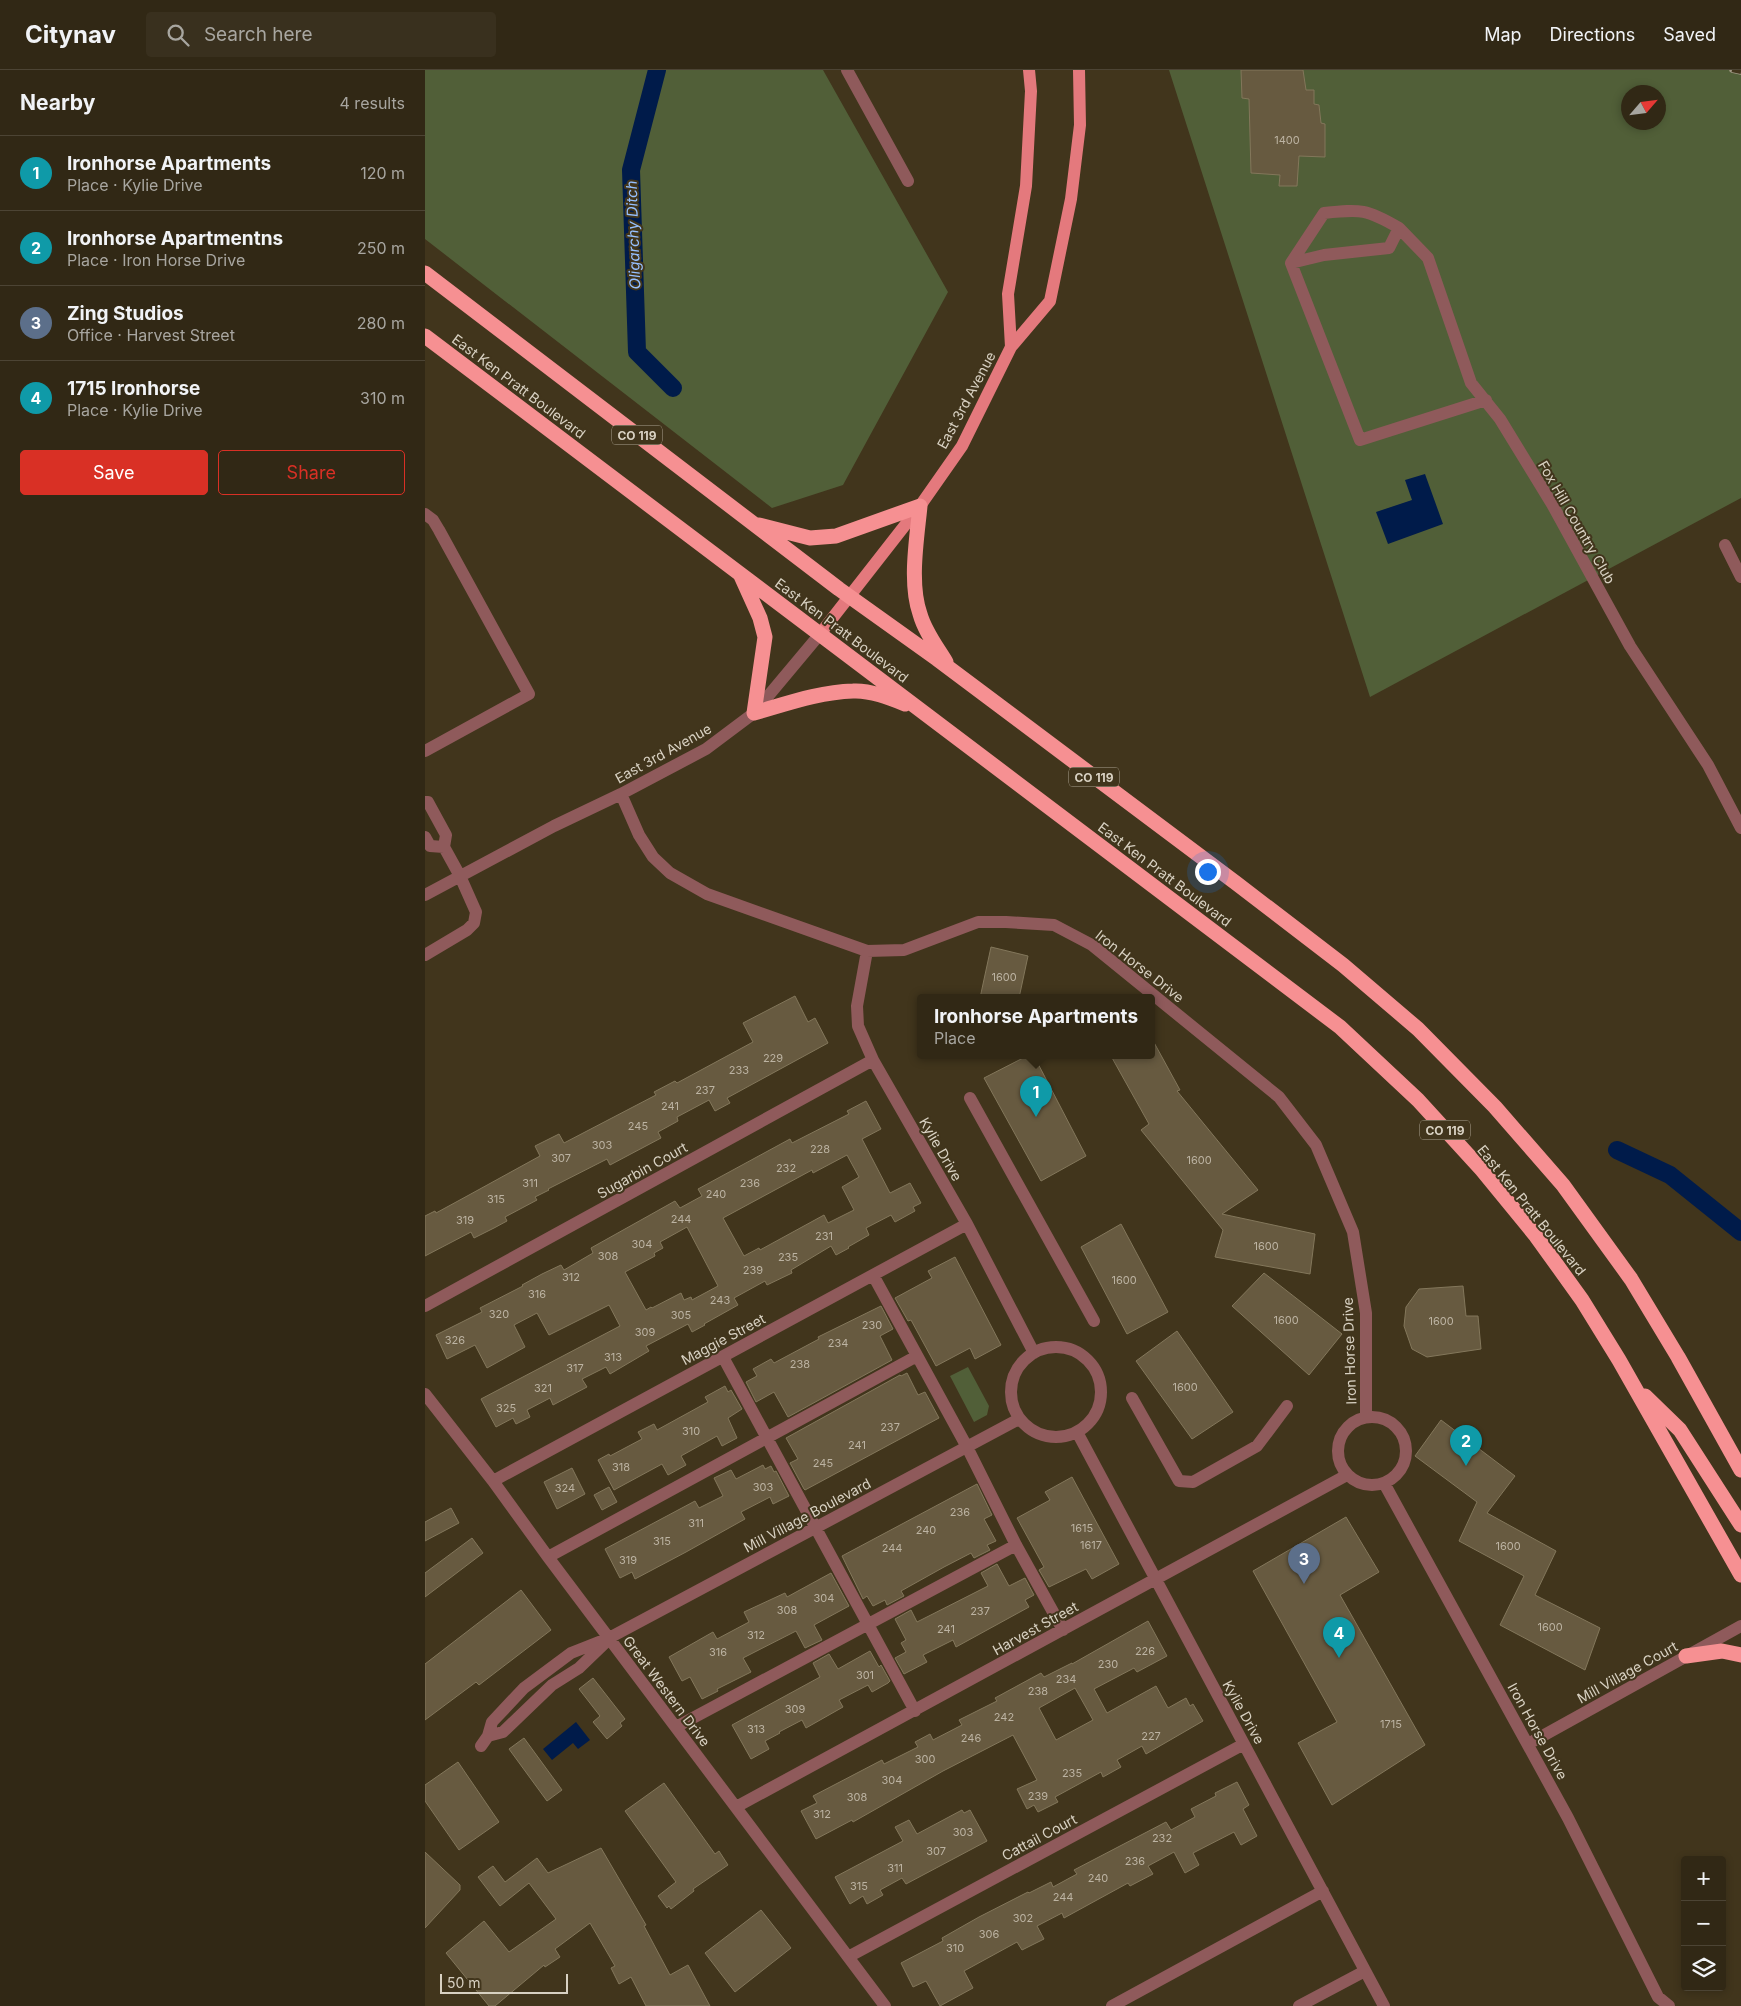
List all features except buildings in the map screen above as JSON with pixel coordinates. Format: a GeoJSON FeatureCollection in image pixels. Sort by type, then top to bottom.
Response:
{"type":"FeatureCollection","features":[{"type":"Feature","properties":{"kind":"highway","name":"CO 119"},"geometry":{"type":"LineString","coordinates":[[425,274],[849,597],[952,671],[1236,883],[1343,965],[1418,1029],[1488,1100],[1563,1185],[1631,1279],[1740,1466]]}},
{"type":"Feature","properties":{"kind":"highway","name":"East Ken Pratt Boulevard"},"geometry":{"type":"LineString","coordinates":[[425,336],[1340,1028],[1418,1100],[1481,1170],[1535,1236],[1582,1300],[1633,1384],[1741,1576]]}},
{"type":"Feature","properties":{"kind":"highway"},"geometry":{"type":"LineString","coordinates":[[753,524],[810,538],[836,536],[920,506],[915,559],[915,592],[919,614],[930,636],[952,671]]}},
{"type":"Feature","properties":{"kind":"highway"},"geometry":{"type":"LineString","coordinates":[[740,573],[760,618],[765,638],[754,713],[818,695],[854,690],[890,698],[923,712]]}},
{"type":"Feature","properties":{"kind":"highway"},"geometry":{"type":"LineString","coordinates":[[1633,1384],[1680,1430],[1741,1525]]}},
{"type":"Feature","properties":{"kind":"highway"},"geometry":{"type":"LineString","coordinates":[[1686,1656],[1722,1651],[1741,1655]]}},
{"type":"Feature","properties":{"kind":"main road","name":"East 3rd Avenue"},"geometry":{"type":"LineString","coordinates":[[1011,347],[1008,294],[1026,186],[1031,91],[1029,70]]}},
{"type":"Feature","properties":{"kind":"main road","name":"East 3rd Avenue"},"geometry":{"type":"LineString","coordinates":[[820,634],[920,506],[961,446],[1011,347],[1050,300],[1071,199],[1080,125],[1079,70]]}},
{"type":"Feature","properties":{"kind":"street"},"geometry":{"type":"LineString","coordinates":[[847,70],[908,181]]}},
{"type":"Feature","properties":{"kind":"street","name":"Fox Hill Country Club"},"geometry":{"type":"LineString","coordinates":[[1291,264],[1324,213],[1355,209],[1376,214],[1399,228],[1427,258],[1471,383],[1500,419],[1552,504],[1630,646],[1708,765],[1740,825]]}},
{"type":"Feature","properties":{"kind":"street"},"geometry":{"type":"LineString","coordinates":[[1399,228],[1389,248],[1324,255],[1291,264],[1360,440],[1486,400]]}},
{"type":"Feature","properties":{"kind":"street"},"geometry":{"type":"LineString","coordinates":[[425,514],[433,520],[439,530],[529,694],[425,751]]}},
{"type":"Feature","properties":{"kind":"street"},"geometry":{"type":"LineString","coordinates":[[1725,546],[1741,577]]}},
{"type":"Feature","properties":{"kind":"street","name":"East 3rd Avenue"},"geometry":{"type":"LineString","coordinates":[[425,895],[554,826],[621,794],[706,749],[754,713],[820,634]]}},
{"type":"Feature","properties":{"kind":"street","name":"Iron Horse Drive"},"geometry":{"type":"LineString","coordinates":[[621,794],[639,835],[653,857],[670,872],[707,894],[867,951],[904,950],[978,922],[1054,925],[1092,945],[1152,994]]}},
{"type":"Feature","properties":{"kind":"street"},"geometry":{"type":"LineString","coordinates":[[425,802],[428,802],[446,836],[444,847],[460,876],[476,912],[474,923],[467,930],[425,955]]}},
{"type":"Feature","properties":{"kind":"street"},"geometry":{"type":"LineString","coordinates":[[425,837],[430,846],[444,847]]}},
{"type":"Feature","properties":{"kind":"street","name":"Kylie Drive"},"geometry":{"type":"LineString","coordinates":[[867,951],[857,1006],[858,1026],[873,1060],[967,1224],[1035,1353]]}},
{"type":"Feature","properties":{"kind":"street","name":"Iron Horse Drive"},"geometry":{"type":"LineString","coordinates":[[1155,996],[1279,1097],[1316,1145],[1353,1232],[1366,1313],[1366,1417]]}},
{"type":"Feature","properties":{"kind":"street","name":"Sugarbin Court"},"geometry":{"type":"LineString","coordinates":[[425,1306],[873,1060]]}},
{"type":"Feature","properties":{"kind":"street"},"geometry":{"type":"LineString","coordinates":[[970,1098],[1094,1321]]}},
{"type":"Feature","properties":{"kind":"street","name":"Maggie Street"},"geometry":{"type":"LineString","coordinates":[[493,1481],[967,1224]]}},
{"type":"Feature","properties":{"kind":"street"},"geometry":{"type":"LineString","coordinates":[[873,1275],[967,1447],[1016,1545],[1063,1630]]}},
{"type":"Feature","properties":{"kind":"street"},"geometry":{"type":"LineString","coordinates":[[1058,1347],[1073,1350],[1086,1359],[1095,1371],[1100,1386],[1100,1401],[1094,1416],[1084,1428],[1057,1438],[1042,1436],[1028,1428],[1019,1419],[1011,1401],[1011,1385],[1016,1370],[1026,1358],[1035,1353],[1039,1350],[1058,1347]]}},
{"type":"Feature","properties":{"kind":"street"},"geometry":{"type":"LineString","coordinates":[[548,1558],[917,1356]]}},
{"type":"Feature","properties":{"kind":"street"},"geometry":{"type":"LineString","coordinates":[[723,1357],[915,1711]]}},
{"type":"Feature","properties":{"kind":"street","name":"Great Western Drive"},"geometry":{"type":"LineString","coordinates":[[425,1394],[493,1481],[548,1558],[885,2006]]}},
{"type":"Feature","properties":{"kind":"street"},"geometry":{"type":"LineString","coordinates":[[1132,1398],[1179,1481],[1185,1483],[1193,1482],[1257,1446],[1287,1406]]}},
{"type":"Feature","properties":{"kind":"street"},"geometry":{"type":"LineString","coordinates":[[1366,1417],[1385,1419],[1393,1424],[1399,1430],[1406,1447],[1403,1465],[1399,1472],[1384,1483],[1369,1485],[1361,1483],[1347,1474],[1339,1461],[1341,1437],[1351,1424],[1366,1417]]}},
{"type":"Feature","properties":{"kind":"street","name":"Mill Village Boulevard"},"geometry":{"type":"LineString","coordinates":[[485,1741],[492,1722],[525,1688],[571,1653],[609,1638],[1019,1419]]}},
{"type":"Feature","properties":{"kind":"street","name":"Kylie Drive"},"geometry":{"type":"LineString","coordinates":[[1077,1432],[1384,2006]]}},
{"type":"Feature","properties":{"kind":"street","name":"Harvest Street"},"geometry":{"type":"LineString","coordinates":[[736,1808],[1347,1474]]}},
{"type":"Feature","properties":{"kind":"street","name":"Iron Horse Drive"},"geometry":{"type":"LineString","coordinates":[[1384,1483],[1568,1818],[1658,1997],[1669,2006]]}},
{"type":"Feature","properties":{"kind":"street"},"geometry":{"type":"LineString","coordinates":[[676,1728],[1016,1545]]}},
{"type":"Feature","properties":{"kind":"street","name":"Mill Village Court"},"geometry":{"type":"LineString","coordinates":[[1528,1744],[1741,1626]]}},
{"type":"Feature","properties":{"kind":"street","name":"Cattail Court"},"geometry":{"type":"LineString","coordinates":[[848,1957],[1244,1744]]}},
{"type":"Feature","properties":{"kind":"street"},"geometry":{"type":"LineString","coordinates":[[1112,2006],[1323,1891]]}},
{"type":"Feature","properties":{"kind":"street"},"geometry":{"type":"LineString","coordinates":[[1299,2006],[1365,1971]]}},
{"type":"Feature","properties":{"kind":"green space"},"geometry":{"type":"Polygon","coordinates":[[[425,70],[823,70],[948,292],[843,485],[772,508],[425,239],[425,70]]]}},
{"type":"Feature","properties":{"kind":"green space"},"geometry":{"type":"Polygon","coordinates":[[[1169,70],[1741,70],[1741,498],[1370,697],[1169,70]]]}},
{"type":"Feature","properties":{"kind":"green space"},"geometry":{"type":"Polygon","coordinates":[[[968,1367],[989,1406],[987,1415],[974,1422],[950,1376],[968,1367]]]}},
{"type":"Feature","properties":{"kind":"water"},"geometry":{"type":"Polygon","coordinates":[[[1425,474],[1443,524],[1388,544],[1376,512],[1412,500],[1405,480],[1425,474]]]}},
{"type":"Feature","properties":{"kind":"water"},"geometry":{"type":"Polygon","coordinates":[[[576,1722],[590,1740],[578,1749],[573,1743],[552,1760],[543,1749],[576,1722]]]}},
{"type":"Feature","properties":{"kind":"waterway","name":"Oligarchy Ditch"},"geometry":{"type":"LineString","coordinates":[[657,70],[631,170],[637,352],[673,388]]}},
{"type":"Feature","properties":{"kind":"waterway","name":"Oligarchy Ditch"},"geometry":{"type":"LineString","coordinates":[[1617,1150],[1670,1175],[1741,1232]]}},
{"type":"Feature","properties":{"kind":"railway"},"geometry":{"type":"LineString","coordinates":[[1732,70],[1741,72]]}},
{"type":"Feature","properties":{"kind":"place","name":"Ironhorse Apartments"},"geometry":{"type":"Point","coordinates":[1036,1117]}},
{"type":"Feature","properties":{"kind":"place","name":"Ironhorse Apartmentns"},"geometry":{"type":"Point","coordinates":[1466,1466]}},
{"type":"Feature","properties":{"kind":"place","name":"Zing Studios"},"geometry":{"type":"Point","coordinates":[1304,1584]}},
{"type":"Feature","properties":{"kind":"place","name":"1715 Ironhorse"},"geometry":{"type":"Point","coordinates":[1339,1658]}}]}
